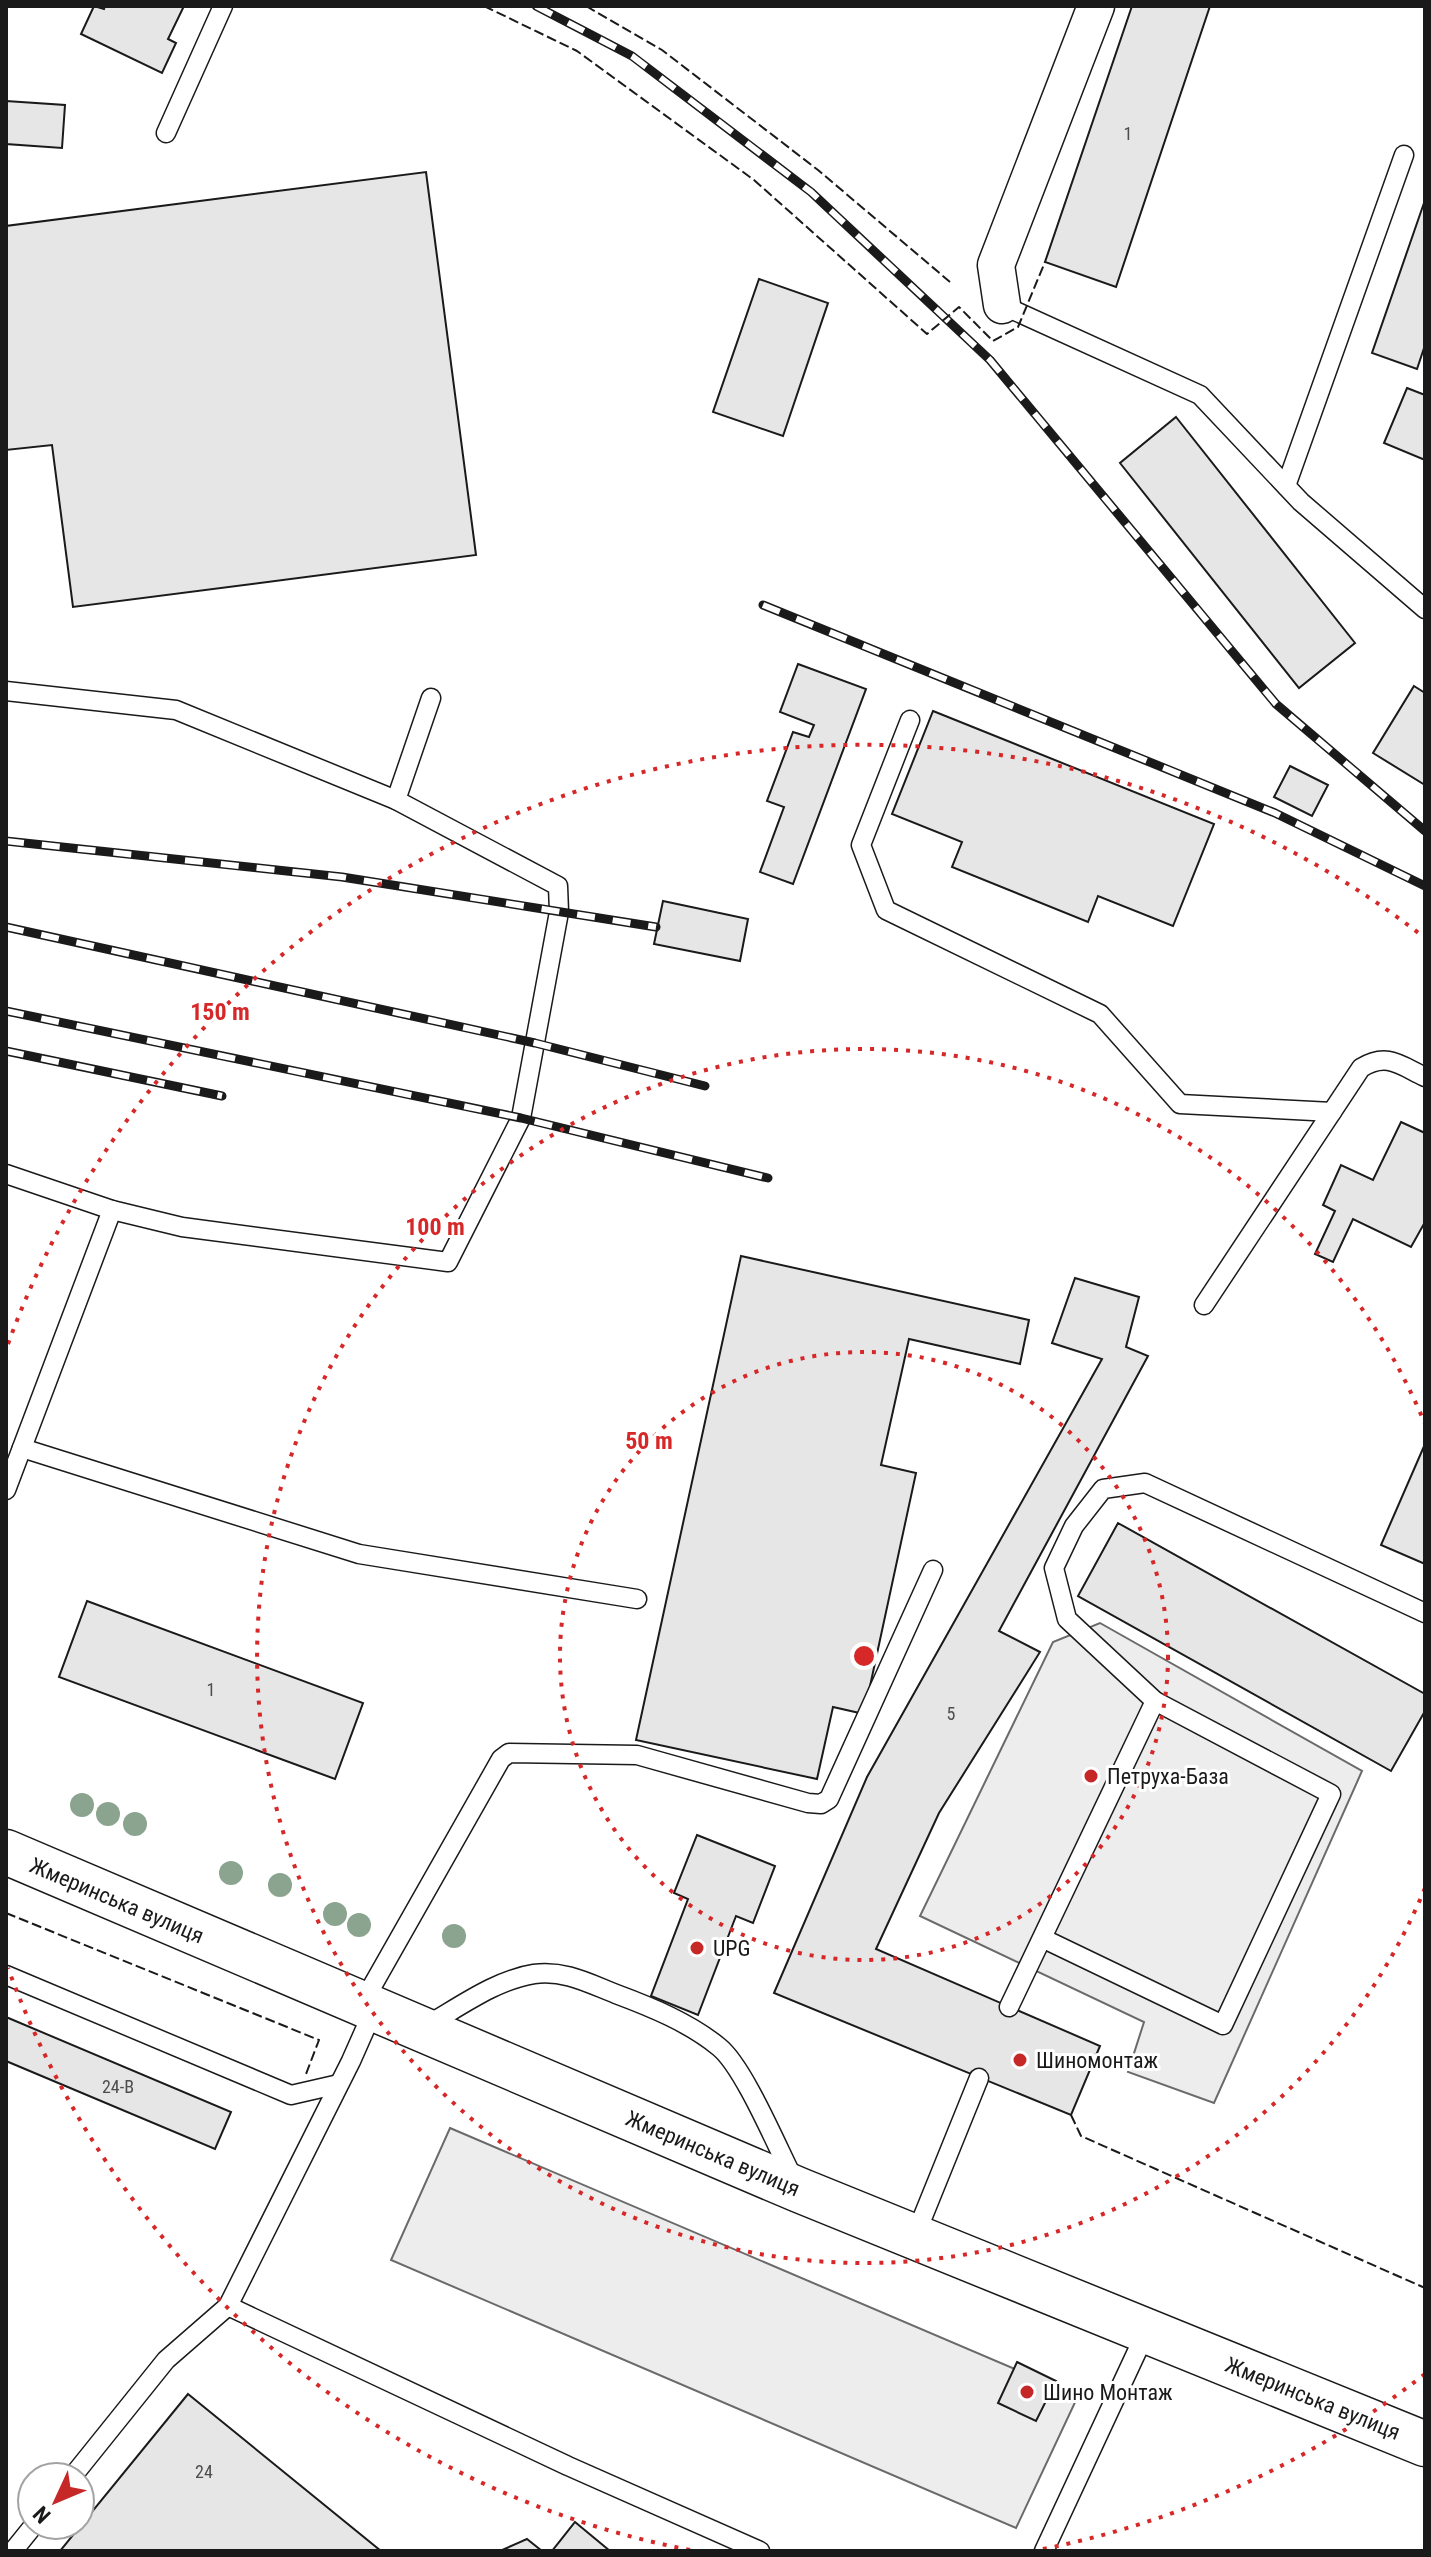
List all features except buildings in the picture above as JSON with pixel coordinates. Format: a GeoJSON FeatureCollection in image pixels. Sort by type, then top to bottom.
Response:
{"type":"FeatureCollection","features":[{"type":"Feature","properties":{"kind":"main road","name":"Жмеринська вулиця"},"geometry":{"type":"LineString","coordinates":[[6,1852],[799,2190],[1425,2444]]}},
{"type":"Feature","properties":{"kind":"street"},"geometry":{"type":"LineString","coordinates":[[1002,305],[996,265],[1096,6]]}},
{"type":"Feature","properties":{"kind":"lane"},"geometry":{"type":"LineString","coordinates":[[166,133],[223,6]]}},
{"type":"Feature","properties":{"kind":"lane"},"geometry":{"type":"LineString","coordinates":[[1286,486],[1404,155]]}},
{"type":"Feature","properties":{"kind":"lane"},"geometry":{"type":"LineString","coordinates":[[1002,305],[1200,395],[1286,486],[1425,609]]}},
{"type":"Feature","properties":{"kind":"lane"},"geometry":{"type":"LineString","coordinates":[[6,691],[176,710],[396,800],[558,886],[559,912],[521,1118],[448,1262],[182,1227],[112,1210],[6,1174]]}},
{"type":"Feature","properties":{"kind":"lane"},"geometry":{"type":"LineString","coordinates":[[396,800],[431,698]]}},
{"type":"Feature","properties":{"kind":"lane"},"geometry":{"type":"LineString","coordinates":[[910,720],[861,845],[886,910],[1100,1014],[1180,1104],[1332,1112]]}},
{"type":"Feature","properties":{"kind":"lane"},"geometry":{"type":"LineString","coordinates":[[1204,1305],[1361,1068],[1373,1061],[1390,1060],[1425,1077]]}},
{"type":"Feature","properties":{"kind":"lane"},"geometry":{"type":"LineString","coordinates":[[6,1490],[112,1210]]}},
{"type":"Feature","properties":{"kind":"lane"},"geometry":{"type":"LineString","coordinates":[[22,1448],[359,1554],[637,1599]]}},
{"type":"Feature","properties":{"kind":"lane"},"geometry":{"type":"LineString","coordinates":[[1042,1938],[1223,2025],[1331,1794],[1155,1701],[1067,1619],[1054,1568],[1074,1526],[1103,1489],[1145,1483],[1425,1613]]}},
{"type":"Feature","properties":{"kind":"lane"},"geometry":{"type":"LineString","coordinates":[[85,2461],[166,2360],[228,2306],[339,2084],[368,2007],[501,1759],[509,1753],[637,1755],[821,1804],[829,1799],[933,1570]]}},
{"type":"Feature","properties":{"kind":"lane"},"geometry":{"type":"LineString","coordinates":[[1009,2007],[1155,1701]]}},
{"type":"Feature","properties":{"kind":"lane"},"geometry":{"type":"LineString","coordinates":[[420,2029],[491,1989],[531,1975],[559,1972],[643,2005],[694,2030],[721,2048],[735,2065],[799,2190]]}},
{"type":"Feature","properties":{"kind":"lane"},"geometry":{"type":"LineString","coordinates":[[6,1975],[291,2095],[339,2084]]}},
{"type":"Feature","properties":{"kind":"lane"},"geometry":{"type":"LineString","coordinates":[[915,2236],[979,2078]]}},
{"type":"Feature","properties":{"kind":"lane"},"geometry":{"type":"LineString","coordinates":[[228,2306],[568,2466],[760,2551]]}},
{"type":"Feature","properties":{"kind":"lane"},"geometry":{"type":"LineString","coordinates":[[1044,2551],[1147,2330]]}},
{"type":"Feature","properties":{"kind":"shaded area"},"geometry":{"type":"Polygon","coordinates":[[[1100,1623],[1362,1771],[1214,2103],[1128,2072],[1144,2022],[920,1916],[1053,1642],[1100,1623]]]}},
{"type":"Feature","properties":{"kind":"shaded area"},"geometry":{"type":"Polygon","coordinates":[[[450,2128],[1078,2396],[1016,2528],[391,2260],[450,2128]]]}},
{"type":"Feature","properties":{"kind":"railway"},"geometry":{"type":"LineString","coordinates":[[536,6],[632,56],[811,192],[990,360],[1276,704],[1425,831]]}},
{"type":"Feature","properties":{"kind":"railway"},"geometry":{"type":"LineString","coordinates":[[763,605],[1275,813],[1425,886]]}},
{"type":"Feature","properties":{"kind":"railway"},"geometry":{"type":"LineString","coordinates":[[6,841],[342,877],[656,927]]}},
{"type":"Feature","properties":{"kind":"railway"},"geometry":{"type":"LineString","coordinates":[[6,927],[535,1043],[705,1086]]}},
{"type":"Feature","properties":{"kind":"railway"},"geometry":{"type":"LineString","coordinates":[[6,1011],[521,1118],[768,1178]]}},
{"type":"Feature","properties":{"kind":"railway"},"geometry":{"type":"LineString","coordinates":[[6,1051],[222,1096]]}},
{"type":"Feature","properties":{"kind":"fence"},"geometry":{"type":"LineString","coordinates":[[484,6],[577,51],[754,180],[927,334],[959,307],[993,341],[1018,327],[1045,262]]}},
{"type":"Feature","properties":{"kind":"fence"},"geometry":{"type":"LineString","coordinates":[[586,6],[662,50],[818,170],[950,282]]}},
{"type":"Feature","properties":{"kind":"fence"},"geometry":{"type":"LineString","coordinates":[[6,1913],[319,2040],[306,2074]]}},
{"type":"Feature","properties":{"kind":"fence"},"geometry":{"type":"LineString","coordinates":[[1071,2115],[1081,2136],[1425,2288]]}},
{"type":"Feature","properties":{"kind":"place","name":"Петруха-База"},"geometry":{"type":"Point","coordinates":[1091,1776]}},
{"type":"Feature","properties":{"kind":"place","name":"UPG"},"geometry":{"type":"Point","coordinates":[697,1948]}},
{"type":"Feature","properties":{"kind":"place","name":"Шиномонтаж"},"geometry":{"type":"Point","coordinates":[1020,2060]}},
{"type":"Feature","properties":{"kind":"place","name":"Шино Монтаж"},"geometry":{"type":"Point","coordinates":[1027,2392]}}]}
